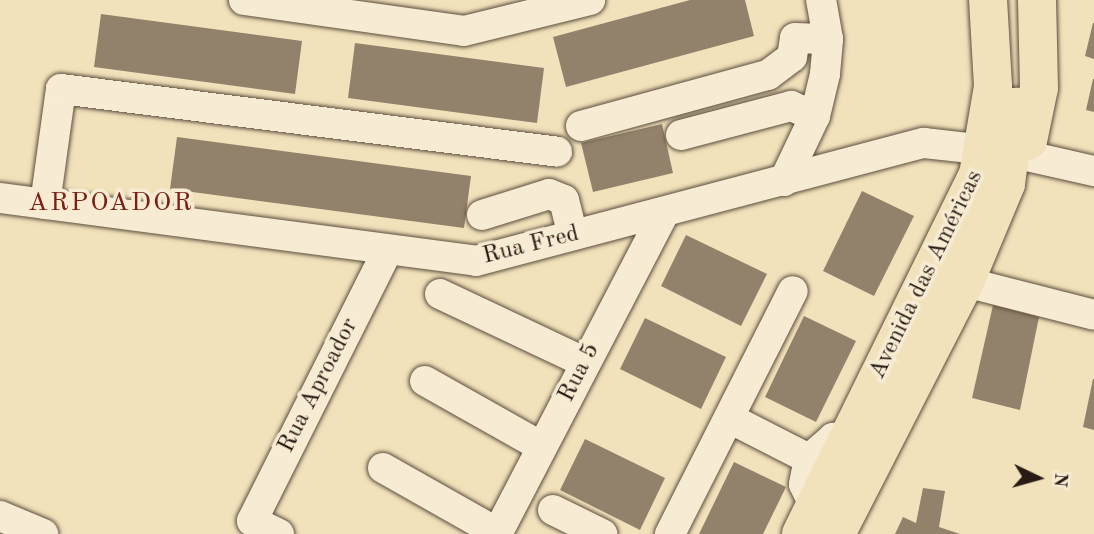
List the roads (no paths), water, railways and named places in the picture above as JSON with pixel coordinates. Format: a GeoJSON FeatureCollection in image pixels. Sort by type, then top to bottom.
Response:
{"type":"FeatureCollection","features":[{"type":"Feature","properties":{"kind":"main road"},"geometry":{"type":"LineString","coordinates":[[1015,169],[1039,88],[1037,0]]}},
{"type":"Feature","properties":{"kind":"main road"},"geometry":{"type":"LineString","coordinates":[[961,212],[975,71],[988,1]]}},
{"type":"Feature","properties":{"kind":"main road","name":"Avenida das Américas"},"geometry":{"type":"LineString","coordinates":[[817,525],[965,282],[1015,169],[1017,96],[988,1]]}},
{"type":"Feature","properties":{"kind":"main road","name":"Avenida das Américas"},"geometry":{"type":"LineString","coordinates":[[817,525],[850,436],[961,212],[987,141],[993,86],[988,1]]}},
{"type":"Feature","properties":{"kind":"street"},"geometry":{"type":"LineString","coordinates":[[244,0],[464,31],[590,0]]}},
{"type":"Feature","properties":{"kind":"street"},"geometry":{"type":"LineString","coordinates":[[784,181],[815,116],[828,39],[821,0]]}},
{"type":"Feature","properties":{"kind":"street"},"geometry":{"type":"LineString","coordinates":[[581,126],[768,75],[792,57],[795,38],[828,39]]}},
{"type":"Feature","properties":{"kind":"street"},"geometry":{"type":"LineString","coordinates":[[46,204],[61,89],[557,152]]}},
{"type":"Feature","properties":{"kind":"street"},"geometry":{"type":"LineString","coordinates":[[681,135],[790,106],[815,116]]}},
{"type":"Feature","properties":{"kind":"street","name":"Rua Fred"},"geometry":{"type":"LineString","coordinates":[[0,198],[476,261],[924,143],[969,148]]}},
{"type":"Feature","properties":{"kind":"street"},"geometry":{"type":"LineString","coordinates":[[1015,169],[1094,171]]}},
{"type":"Feature","properties":{"kind":"street"},"geometry":{"type":"LineString","coordinates":[[482,215],[549,194],[564,200],[573,235]]}},
{"type":"Feature","properties":{"kind":"street","name":"Rua 5"},"geometry":{"type":"LineString","coordinates":[[497,533],[664,213]]}},
{"type":"Feature","properties":{"kind":"street","name":"Rua Aproador"},"geometry":{"type":"LineString","coordinates":[[279,534],[251,521],[387,251]]}},
{"type":"Feature","properties":{"kind":"street"},"geometry":{"type":"LineString","coordinates":[[965,282],[1094,315]]}},
{"type":"Feature","properties":{"kind":"street"},"geometry":{"type":"LineString","coordinates":[[670,534],[793,291]]}},
{"type":"Feature","properties":{"kind":"street"},"geometry":{"type":"LineString","coordinates":[[440,294],[586,363]]}},
{"type":"Feature","properties":{"kind":"street"},"geometry":{"type":"LineString","coordinates":[[425,381],[542,447]]}},
{"type":"Feature","properties":{"kind":"street"},"geometry":{"type":"LineString","coordinates":[[729,418],[809,459]]}},
{"type":"Feature","properties":{"kind":"street"},"geometry":{"type":"LineString","coordinates":[[817,525],[804,484],[809,459],[819,446],[850,436]]}},
{"type":"Feature","properties":{"kind":"street"},"geometry":{"type":"LineString","coordinates":[[383,468],[497,533]]}},
{"type":"Feature","properties":{"kind":"street"},"geometry":{"type":"LineString","coordinates":[[553,510],[602,534]]}},
{"type":"Feature","properties":{"kind":"street"},"geometry":{"type":"LineString","coordinates":[[0,516],[43,534]]}},
{"type":"Feature","properties":{"kind":"district","name":"ARPOADOR"},"geometry":{"type":"Point","coordinates":[111,204]}}]}
